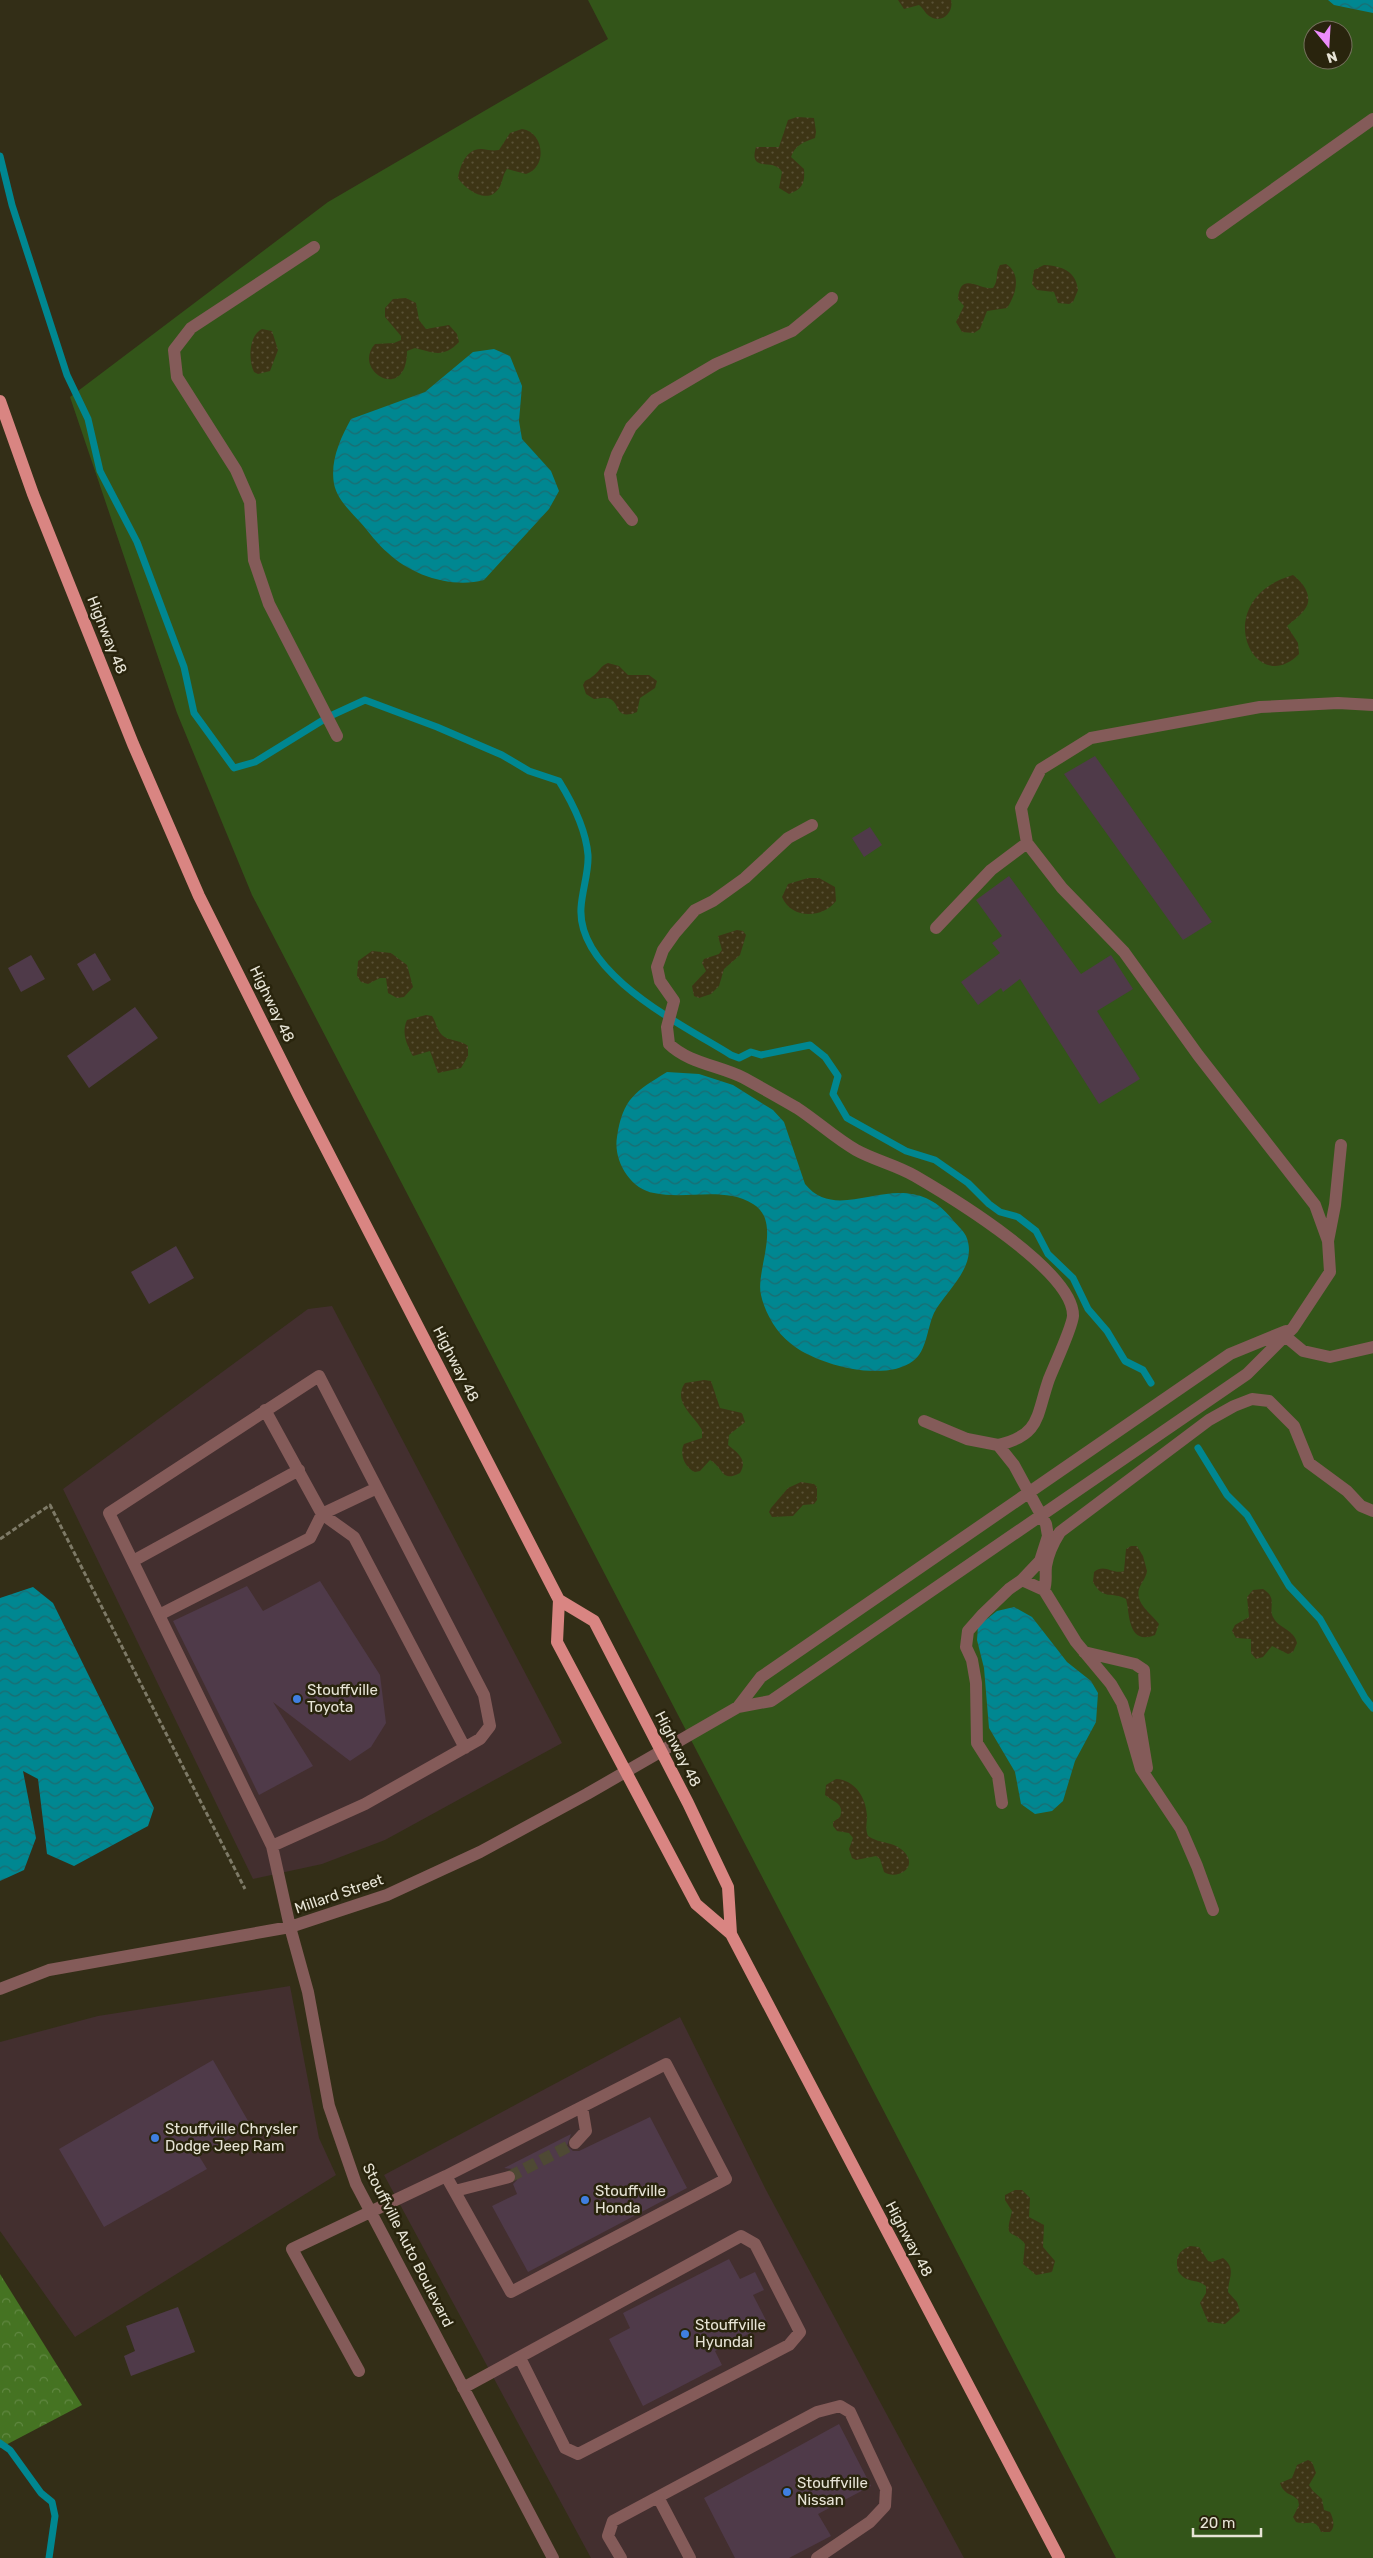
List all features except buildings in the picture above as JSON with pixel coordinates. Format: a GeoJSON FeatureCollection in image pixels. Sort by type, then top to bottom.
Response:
{"type":"FeatureCollection","features":[{"type":"Feature","properties":{"kind":"main road","name":"Highway 48"},"geometry":{"type":"LineString","coordinates":[[0,401],[33,494],[129,736],[200,896],[299,1096],[559,1600],[557,1642],[696,1904],[731,1934],[1059,2558]]}},
{"type":"Feature","properties":{"kind":"main road","name":"Highway 48"},"geometry":{"type":"LineString","coordinates":[[559,1600],[594,1621],[728,1887],[731,1934]]}},
{"type":"Feature","properties":{"kind":"street"},"geometry":{"type":"LineString","coordinates":[[1212,233],[1373,119]]}},
{"type":"Feature","properties":{"kind":"street"},"geometry":{"type":"LineString","coordinates":[[314,247],[191,328],[174,350],[174,364],[177,377],[236,470],[250,502],[254,560],[269,604],[336,733]]}},
{"type":"Feature","properties":{"kind":"street"},"geometry":{"type":"LineString","coordinates":[[632,520],[614,497],[610,474],[617,454],[631,428],[655,400],[716,364],[792,331],[832,298]]}},
{"type":"Feature","properties":{"kind":"street"},"geometry":{"type":"LineString","coordinates":[[1328,1241],[1315,1205],[1198,1055],[1124,952],[1062,888],[1027,843],[1020,808],[1040,769],[1091,738],[1260,706],[1338,703],[1373,704]]}},
{"type":"Feature","properties":{"kind":"street"},"geometry":{"type":"LineString","coordinates":[[812,825],[788,838],[745,878],[713,901],[695,910],[663,950],[657,967],[660,981],[674,1001],[667,1027],[669,1044],[707,1064],[742,1077],[796,1108],[856,1150],[914,1175],[1019,1243],[1049,1272],[1066,1297],[1073,1316],[1048,1381],[1037,1418],[1028,1433],[1018,1441],[998,1445],[967,1439],[924,1421]]}},
{"type":"Feature","properties":{"kind":"street"},"geometry":{"type":"LineString","coordinates":[[936,928],[991,870],[1027,843]]}},
{"type":"Feature","properties":{"kind":"street"},"geometry":{"type":"LineString","coordinates":[[738,1707],[771,1702],[1247,1374],[1289,1332],[1330,1272],[1328,1241],[1335,1205],[1341,1145]]}},
{"type":"Feature","properties":{"kind":"street"},"geometry":{"type":"LineString","coordinates":[[1289,1332],[1303,1351],[1330,1357],[1373,1347]]}},
{"type":"Feature","properties":{"kind":"street"},"geometry":{"type":"LineString","coordinates":[[738,1707],[761,1677],[1230,1354],[1289,1332]]}},
{"type":"Feature","properties":{"kind":"street"},"geometry":{"type":"LineString","coordinates":[[272,1846],[365,1804],[465,1748],[480,1739],[490,1726],[484,1696],[320,1376],[265,1410],[322,1514],[354,1537],[465,1748]]}},
{"type":"Feature","properties":{"kind":"street"},"geometry":{"type":"LineString","coordinates":[[1044,1590],[1048,1580],[1046,1568],[1051,1546],[1060,1532],[1209,1420],[1234,1406],[1252,1399],[1269,1401],[1281,1412],[1294,1426],[1309,1463],[1330,1478],[1361,1506],[1373,1511]]}},
{"type":"Feature","properties":{"kind":"street","name":"Stouffville Auto Boulevard"},"geometry":{"type":"LineString","coordinates":[[265,1410],[109,1513],[272,1846],[290,1927],[308,1992],[329,2106],[347,2160],[372,2213],[553,2558]]}},
{"type":"Feature","properties":{"kind":"street"},"geometry":{"type":"LineString","coordinates":[[998,1445],[1014,1465],[1029,1492],[1046,1524],[1048,1536],[1040,1561],[1022,1580],[1009,1589],[982,1614],[968,1631],[966,1647],[972,1660],[976,1683],[977,1743],[998,1776],[1002,1803]]}},
{"type":"Feature","properties":{"kind":"street"},"geometry":{"type":"LineString","coordinates":[[133,1561],[299,1470]]}},
{"type":"Feature","properties":{"kind":"street"},"geometry":{"type":"LineString","coordinates":[[159,1615],[310,1538],[322,1514],[377,1488]]}},
{"type":"Feature","properties":{"kind":"street"},"geometry":{"type":"LineString","coordinates":[[1022,1580],[1044,1590],[1084,1652],[1111,1684],[1122,1703],[1134,1751],[1149,1780],[1181,1829],[1213,1910]]}},
{"type":"Feature","properties":{"kind":"street"},"geometry":{"type":"LineString","coordinates":[[1084,1652],[1135,1664],[1144,1670],[1145,1690],[1138,1714],[1149,1780]]}},
{"type":"Feature","properties":{"kind":"street","name":"Millard Street"},"geometry":{"type":"LineString","coordinates":[[0,1989],[50,1970],[290,1927],[387,1895],[480,1852],[626,1771],[661,1754],[738,1707]]}},
{"type":"Feature","properties":{"kind":"street"},"geometry":{"type":"LineString","coordinates":[[359,2371],[292,2249],[372,2213],[666,2064],[726,2179],[511,2292],[446,2176]]}},
{"type":"Feature","properties":{"kind":"street"},"geometry":{"type":"LineString","coordinates":[[575,2144],[586,2131],[582,2107]]}},
{"type":"Feature","properties":{"kind":"street"},"geometry":{"type":"LineString","coordinates":[[455,2191],[509,2177]]}},
{"type":"Feature","properties":{"kind":"street"},"geometry":{"type":"LineString","coordinates":[[463,2388],[741,2236],[755,2244],[800,2332],[789,2345],[578,2454],[565,2448],[520,2358]]}},
{"type":"Feature","properties":{"kind":"street"},"geometry":{"type":"LineString","coordinates":[[621,2558],[608,2536],[613,2521],[817,2412],[840,2406],[850,2412],[886,2489],[885,2506],[870,2522],[817,2558]]}},
{"type":"Feature","properties":{"kind":"street"},"geometry":{"type":"LineString","coordinates":[[658,2497],[690,2558]]}},
{"type":"Feature","properties":{"kind":"path"},"geometry":{"type":"LineString","coordinates":[[0,1539],[50,1505],[245,1889]]}},
{"type":"Feature","properties":{"kind":"shaded area"},"geometry":{"type":"Polygon","coordinates":[[[332,1306],[562,1743],[385,1840],[322,1864],[253,1879],[63,1489],[308,1309],[332,1306]]]}},
{"type":"Feature","properties":{"kind":"shaded area"},"geometry":{"type":"Polygon","coordinates":[[[290,1986],[319,2138],[336,2175],[75,2337],[0,2231],[0,2042],[98,2016],[290,1986]]]}},
{"type":"Feature","properties":{"kind":"shaded area"},"geometry":{"type":"Polygon","coordinates":[[[680,2017],[766,2190],[964,2558],[591,2558],[384,2175],[680,2017]]]}},
{"type":"Feature","properties":{"kind":"green space"},"geometry":{"type":"Polygon","coordinates":[[[588,0],[1373,0],[1373,2558],[1116,2558],[252,895],[177,713],[70,397],[328,202],[608,39],[588,0]]]}},
{"type":"Feature","properties":{"kind":"green space"},"geometry":{"type":"Polygon","coordinates":[[[0,2274],[82,2405],[0,2448],[0,2274]]]}},
{"type":"Feature","properties":{"kind":"sand"},"geometry":{"type":"Polygon","coordinates":[[[898,0],[951,0],[951,8],[943,18],[935,19],[928,15],[919,5],[904,9],[898,0]]]}},
{"type":"Feature","properties":{"kind":"sand"},"geometry":{"type":"Polygon","coordinates":[[[797,117],[814,118],[816,132],[815,138],[800,144],[791,157],[804,169],[804,178],[800,188],[789,194],[779,188],[782,172],[773,166],[759,163],[754,155],[756,147],[779,147],[788,120],[797,117]]]}},
{"type":"Feature","properties":{"kind":"sand"},"geometry":{"type":"Polygon","coordinates":[[[522,129],[535,136],[539,143],[540,157],[538,164],[533,170],[526,174],[507,169],[499,188],[489,196],[483,196],[471,191],[461,182],[458,178],[459,173],[468,154],[477,149],[499,150],[510,133],[522,129]]]}},
{"type":"Feature","properties":{"kind":"sand"},"geometry":{"type":"Polygon","coordinates":[[[1006,264],[1011,268],[1016,279],[1015,291],[1007,308],[987,311],[980,329],[974,333],[962,332],[956,322],[964,306],[958,299],[962,285],[971,283],[993,288],[1000,265],[1006,264]]]}},
{"type":"Feature","properties":{"kind":"sand"},"geometry":{"type":"Polygon","coordinates":[[[1044,265],[1062,268],[1071,274],[1078,290],[1073,302],[1069,304],[1058,303],[1054,292],[1037,290],[1032,284],[1034,270],[1044,265]]]}},
{"type":"Feature","properties":{"kind":"sand"},"geometry":{"type":"Polygon","coordinates":[[[406,298],[416,303],[419,320],[426,329],[449,325],[457,334],[459,342],[454,347],[438,353],[415,348],[407,351],[405,367],[399,376],[391,379],[382,378],[370,364],[369,354],[375,344],[394,343],[401,340],[401,336],[385,317],[385,308],[393,299],[406,298]]]}},
{"type":"Feature","properties":{"kind":"sand"},"geometry":{"type":"Polygon","coordinates":[[[262,329],[272,331],[278,350],[270,371],[258,374],[254,372],[250,355],[254,337],[262,329]]]}},
{"type":"Feature","properties":{"kind":"sand"},"geometry":{"type":"Polygon","coordinates":[[[1293,575],[1304,586],[1308,595],[1307,604],[1303,611],[1287,626],[1298,643],[1299,654],[1282,665],[1267,665],[1255,656],[1247,641],[1245,623],[1251,604],[1267,587],[1293,575]]]}},
{"type":"Feature","properties":{"kind":"sand"},"geometry":{"type":"Polygon","coordinates":[[[608,663],[619,666],[628,675],[649,675],[657,681],[655,688],[640,698],[637,712],[624,714],[620,712],[611,699],[594,699],[586,694],[583,685],[585,681],[608,663]]]}},
{"type":"Feature","properties":{"kind":"sand"},"geometry":{"type":"Polygon","coordinates":[[[808,878],[819,878],[835,887],[836,901],[830,907],[823,911],[807,914],[799,913],[786,904],[782,897],[788,884],[808,878]]]}},
{"type":"Feature","properties":{"kind":"sand"},"geometry":{"type":"Polygon","coordinates":[[[737,930],[743,931],[746,935],[740,955],[724,969],[719,986],[711,994],[699,998],[694,996],[692,986],[706,971],[702,963],[704,959],[719,954],[722,950],[718,936],[737,930]]]}},
{"type":"Feature","properties":{"kind":"sand"},"geometry":{"type":"Polygon","coordinates":[[[372,951],[391,953],[407,965],[413,987],[404,997],[397,998],[388,993],[386,978],[380,978],[368,984],[361,982],[357,976],[358,961],[372,951]]]}},
{"type":"Feature","properties":{"kind":"sand"},"geometry":{"type":"Polygon","coordinates":[[[426,1015],[432,1016],[442,1035],[468,1046],[468,1056],[461,1068],[438,1073],[430,1051],[413,1056],[406,1039],[405,1025],[407,1020],[426,1015]]]}},
{"type":"Feature","properties":{"kind":"sand"},"geometry":{"type":"Polygon","coordinates":[[[704,1380],[711,1381],[720,1408],[742,1413],[745,1422],[729,1435],[728,1445],[741,1457],[743,1464],[740,1473],[734,1476],[723,1473],[710,1460],[700,1471],[695,1472],[688,1467],[684,1460],[682,1452],[684,1444],[702,1438],[702,1430],[683,1402],[682,1390],[685,1383],[704,1380]]]}},
{"type":"Feature","properties":{"kind":"sand"},"geometry":{"type":"Polygon","coordinates":[[[801,1482],[814,1484],[817,1487],[817,1500],[814,1504],[803,1505],[793,1516],[772,1517],[769,1512],[771,1508],[788,1488],[801,1482]]]}},
{"type":"Feature","properties":{"kind":"sand"},"geometry":{"type":"Polygon","coordinates":[[[1131,1546],[1137,1546],[1143,1556],[1147,1571],[1139,1589],[1139,1599],[1159,1624],[1155,1635],[1146,1637],[1139,1636],[1135,1632],[1126,1599],[1100,1592],[1093,1582],[1094,1572],[1098,1570],[1124,1571],[1126,1549],[1131,1546]]]}},
{"type":"Feature","properties":{"kind":"sand"},"geometry":{"type":"Polygon","coordinates":[[[1263,1589],[1270,1596],[1273,1617],[1293,1635],[1297,1643],[1293,1652],[1288,1654],[1272,1646],[1263,1657],[1256,1659],[1251,1653],[1251,1639],[1236,1638],[1232,1631],[1235,1625],[1249,1617],[1247,1597],[1253,1590],[1263,1589]]]}},
{"type":"Feature","properties":{"kind":"sand"},"geometry":{"type":"Polygon","coordinates":[[[836,1779],[843,1780],[854,1786],[862,1796],[866,1809],[868,1836],[893,1845],[906,1854],[909,1864],[904,1872],[894,1875],[884,1872],[880,1859],[876,1856],[856,1860],[852,1858],[849,1849],[853,1838],[849,1833],[837,1831],[833,1826],[833,1822],[840,1817],[840,1806],[825,1795],[826,1785],[836,1779]]]}},
{"type":"Feature","properties":{"kind":"sand"},"geometry":{"type":"Polygon","coordinates":[[[1015,2190],[1022,2190],[1030,2198],[1029,2217],[1044,2225],[1043,2247],[1055,2261],[1052,2272],[1036,2275],[1023,2264],[1025,2244],[1009,2231],[1012,2211],[1005,2200],[1005,2195],[1015,2190]]]}},
{"type":"Feature","properties":{"kind":"sand"},"geometry":{"type":"Polygon","coordinates":[[[1190,2246],[1199,2247],[1208,2261],[1212,2262],[1223,2258],[1230,2266],[1231,2274],[1228,2292],[1237,2302],[1240,2311],[1225,2324],[1208,2322],[1200,2303],[1206,2293],[1206,2286],[1184,2278],[1178,2271],[1178,2256],[1190,2246]]]}},
{"type":"Feature","properties":{"kind":"sand"},"geometry":{"type":"Polygon","coordinates":[[[1308,2460],[1312,2462],[1316,2473],[1309,2485],[1322,2499],[1324,2510],[1330,2512],[1333,2525],[1330,2532],[1321,2532],[1314,2523],[1296,2522],[1293,2517],[1299,2505],[1298,2500],[1286,2492],[1280,2483],[1292,2478],[1297,2465],[1308,2460]]]}},
{"type":"Feature","properties":{"kind":"water"},"geometry":{"type":"Polygon","coordinates":[[[1328,0],[1373,0],[1373,13],[1334,5],[1328,0]]]}},
{"type":"Feature","properties":{"kind":"water"},"geometry":{"type":"Polygon","coordinates":[[[494,349],[510,356],[522,386],[519,421],[522,439],[551,471],[559,491],[549,509],[484,580],[459,583],[433,578],[420,574],[397,561],[377,542],[344,504],[334,484],[333,467],[337,450],[351,419],[425,392],[473,352],[494,349]]]}},
{"type":"Feature","properties":{"kind":"water"},"geometry":{"type":"Polygon","coordinates":[[[667,1072],[699,1074],[733,1085],[773,1110],[784,1122],[805,1184],[820,1196],[837,1200],[894,1193],[914,1194],[933,1202],[961,1229],[966,1236],[969,1247],[965,1267],[934,1313],[924,1345],[918,1357],[900,1367],[885,1371],[868,1371],[833,1364],[802,1351],[780,1333],[768,1315],[763,1302],[760,1285],[767,1234],[766,1222],[762,1212],[753,1204],[730,1196],[717,1194],[666,1195],[645,1190],[631,1180],[621,1164],[616,1146],[623,1113],[632,1097],[667,1072]]]}},
{"type":"Feature","properties":{"kind":"water"},"geometry":{"type":"Polygon","coordinates":[[[33,1587],[53,1603],[154,1808],[148,1826],[74,1866],[47,1854],[38,1779],[23,1771],[36,1838],[24,1870],[0,1881],[0,1598],[33,1587]]]}},
{"type":"Feature","properties":{"kind":"water"},"geometry":{"type":"Polygon","coordinates":[[[1014,1607],[1032,1617],[1067,1662],[1091,1681],[1098,1693],[1096,1722],[1075,1761],[1063,1801],[1052,1811],[1035,1814],[1021,1804],[1015,1772],[989,1728],[984,1668],[977,1640],[978,1626],[997,1611],[1014,1607]]]}},
{"type":"Feature","properties":{"kind":"waterway"},"geometry":{"type":"LineString","coordinates":[[0,156],[12,205],[67,375],[88,419],[100,471],[137,542],[184,667],[194,713],[234,768],[255,762],[328,717],[365,700],[437,727],[502,755],[529,771],[559,781],[578,816],[587,846],[587,868],[581,908],[584,932],[596,955],[614,976],[661,1013],[739,1058],[751,1052],[761,1055],[810,1045],[825,1057],[838,1076],[833,1094],[847,1118],[906,1151],[935,1160],[968,1183],[1000,1212],[1018,1217],[1036,1231],[1048,1254],[1073,1278],[1088,1309],[1107,1331],[1125,1361],[1143,1370],[1151,1383]]}},
{"type":"Feature","properties":{"kind":"waterway"},"geometry":{"type":"LineString","coordinates":[[1198,1448],[1227,1495],[1247,1515],[1289,1586],[1320,1619],[1365,1698],[1373,1708]]}},
{"type":"Feature","properties":{"kind":"waterway"},"geometry":{"type":"LineString","coordinates":[[0,2443],[10,2450],[41,2493],[52,2502],[55,2516],[49,2558]]}},
{"type":"Feature","properties":{"kind":"tunnel"},"geometry":{"type":"LineString","coordinates":[[509,2177],[575,2143]]}},
{"type":"Feature","properties":{"kind":"place","name":"Stouffville Toyota"},"geometry":{"type":"Point","coordinates":[297,1699]}},
{"type":"Feature","properties":{"kind":"place","name":"Stouffville Chrysler Dodge Jeep Ram"},"geometry":{"type":"Point","coordinates":[155,2138]}},
{"type":"Feature","properties":{"kind":"place","name":"Stouffville Honda"},"geometry":{"type":"Point","coordinates":[585,2200]}},
{"type":"Feature","properties":{"kind":"place","name":"Stouffville Hyundai"},"geometry":{"type":"Point","coordinates":[685,2334]}},
{"type":"Feature","properties":{"kind":"place","name":"Stouffville Nissan"},"geometry":{"type":"Point","coordinates":[787,2492]}}]}
